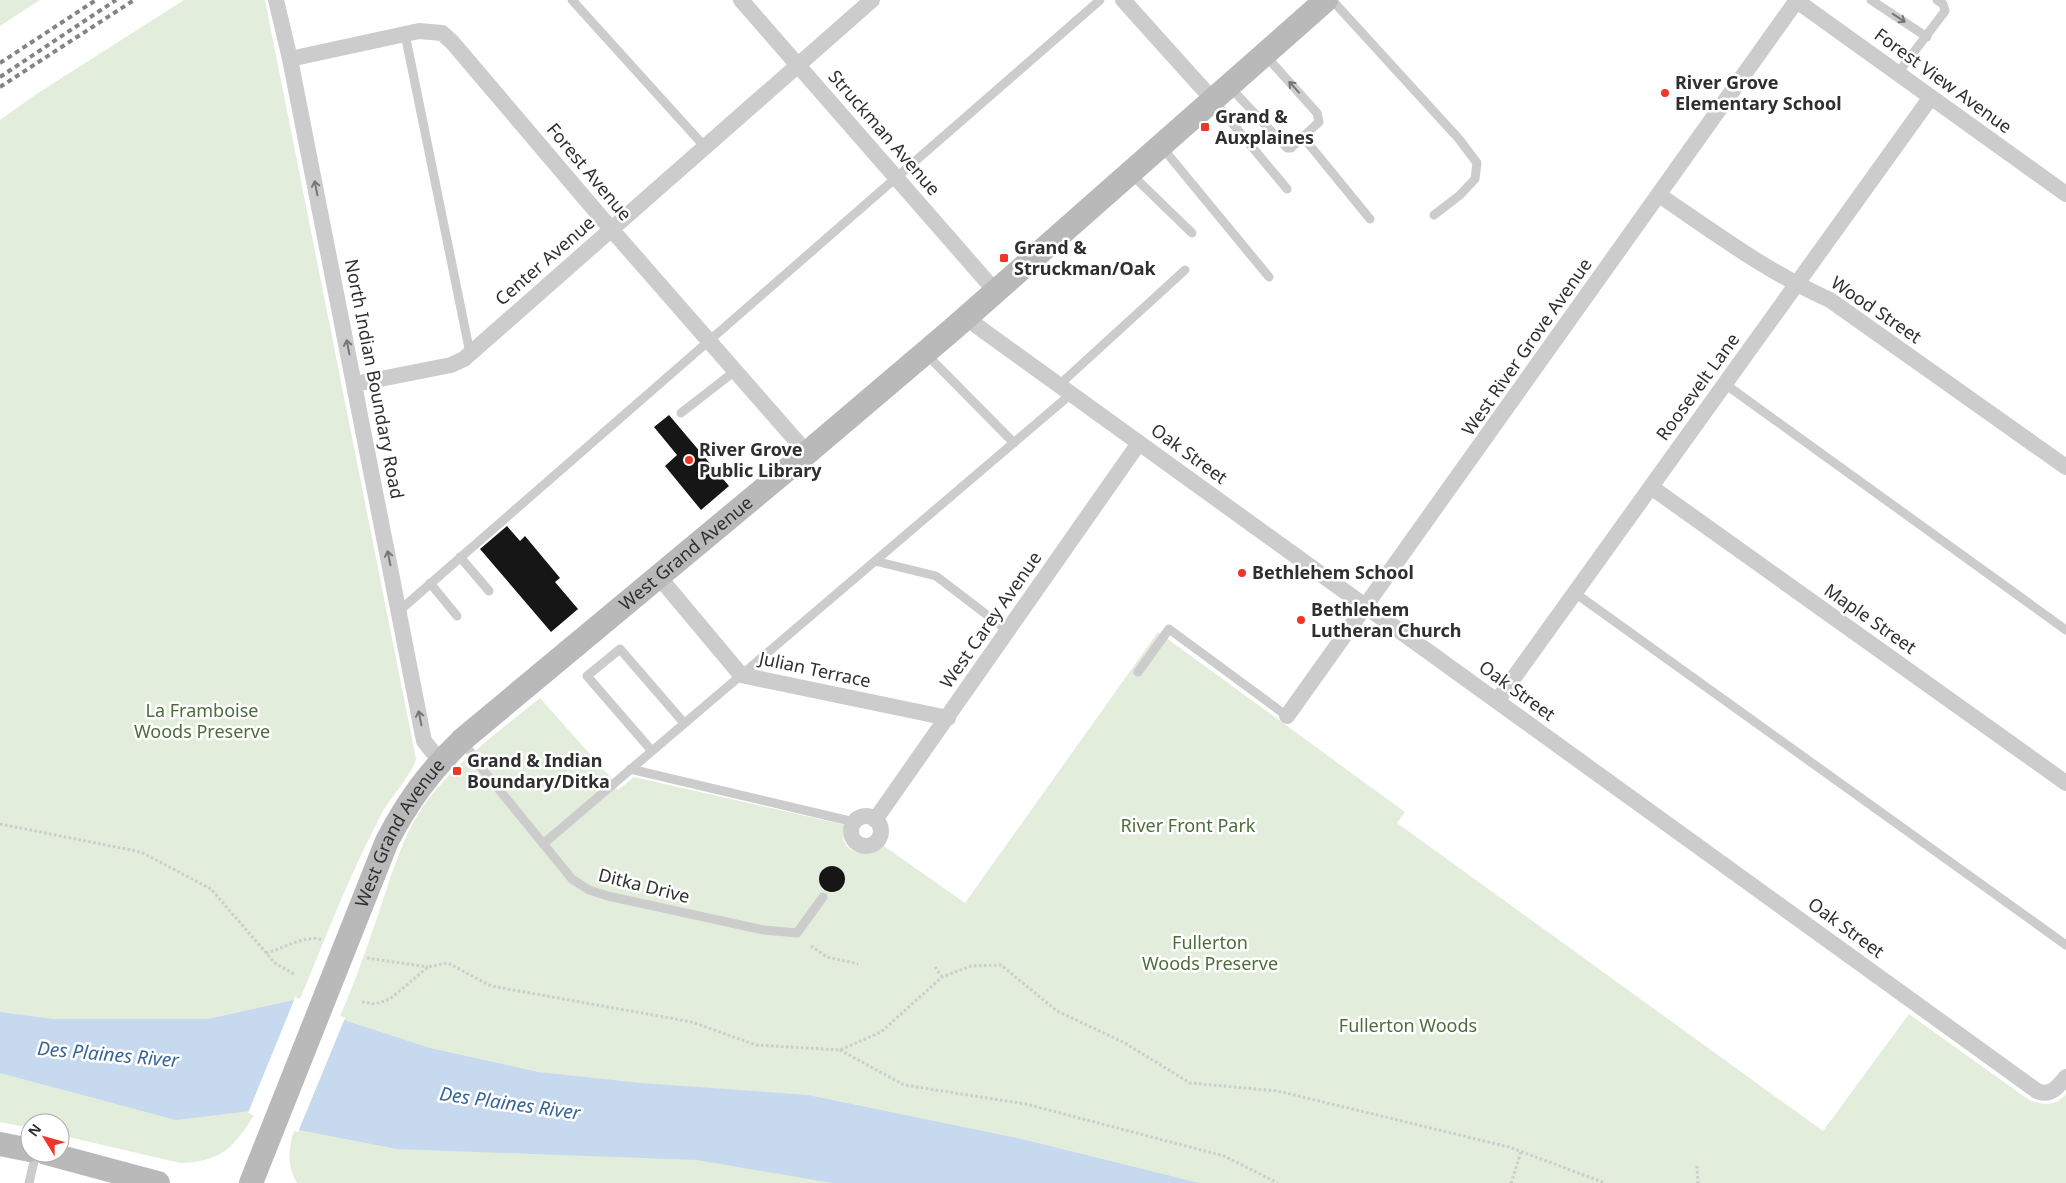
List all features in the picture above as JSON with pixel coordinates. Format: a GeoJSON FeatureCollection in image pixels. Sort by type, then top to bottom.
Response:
{"type":"FeatureCollection","features":[{"type":"Feature","properties":{"kind":"main road","name":"West Grand Avenue"},"geometry":{"type":"LineString","coordinates":[[251,1183],[387,841],[404,808],[440,761],[462,740],[966,318],[1326,0]]}},
{"type":"Feature","properties":{"kind":"main road"},"geometry":{"type":"LineString","coordinates":[[0,1144],[20,1148]]}},
{"type":"Feature","properties":{"kind":"main road"},"geometry":{"type":"LineString","coordinates":[[70,1161],[123,1178],[158,1183]]}},
{"type":"Feature","properties":{"kind":"street","name":"North Indian Boundary Road"},"geometry":{"type":"LineString","coordinates":[[276,0],[290,59],[355,384],[424,741],[440,761]]}},
{"type":"Feature","properties":{"kind":"street","name":"Struckman Avenue"},"geometry":{"type":"LineString","coordinates":[[741,0],[996,292]]}},
{"type":"Feature","properties":{"kind":"street","name":"Center Avenue"},"geometry":{"type":"LineString","coordinates":[[355,384],[451,365],[470,353],[872,0]]}},
{"type":"Feature","properties":{"kind":"street"},"geometry":{"type":"LineString","coordinates":[[1123,0],[1221,93]]}},
{"type":"Feature","properties":{"kind":"street","name":"Forest View Avenue"},"geometry":{"type":"LineString","coordinates":[[1797,0],[2066,194]]}},
{"type":"Feature","properties":{"kind":"street","name":"West River Grove Avenue"},"geometry":{"type":"LineString","coordinates":[[1287,716],[1797,0]]}},
{"type":"Feature","properties":{"kind":"street","name":"Forest Avenue"},"geometry":{"type":"LineString","coordinates":[[290,59],[419,31],[431,31],[442,34],[452,42],[611,229],[807,453]]}},
{"type":"Feature","properties":{"kind":"street","name":"Roosevelt Lane"},"geometry":{"type":"LineString","coordinates":[[1497,701],[1931,97]]}},
{"type":"Feature","properties":{"kind":"street","name":"Wood Street"},"geometry":{"type":"LineString","coordinates":[[1659,195],[1774,273],[1830,300],[2066,467]]}},
{"type":"Feature","properties":{"kind":"street","name":"Oak Street"},"geometry":{"type":"LineString","coordinates":[[966,318],[2037,1091],[2046,1094],[2054,1091],[2066,1078]]}},
{"type":"Feature","properties":{"kind":"street","name":"West Carey Avenue"},"geometry":{"type":"LineString","coordinates":[[875,820],[1139,443]]}},
{"type":"Feature","properties":{"kind":"street","name":"Maple Street"},"geometry":{"type":"LineString","coordinates":[[1651,487],[2066,783]]}},
{"type":"Feature","properties":{"kind":"street","name":"Julian Terrace"},"geometry":{"type":"LineString","coordinates":[[659,577],[741,675],[948,718]]}},
{"type":"Feature","properties":{"kind":"street"},"geometry":{"type":"LineString","coordinates":[[866,816],[875,820],[880,828],[879,838],[876,842],[867,846],[854,840],[851,831],[857,819],[866,816]]}},
{"type":"Feature","properties":{"kind":"lane"},"geometry":{"type":"LineString","coordinates":[[572,0],[704,147]]}},
{"type":"Feature","properties":{"kind":"lane"},"geometry":{"type":"LineString","coordinates":[[399,611],[895,176],[1100,0]]}},
{"type":"Feature","properties":{"kind":"lane"},"geometry":{"type":"LineString","coordinates":[[1332,0],[1459,139],[1477,163],[1475,178],[1460,195],[1434,215]]}},
{"type":"Feature","properties":{"kind":"lane"},"geometry":{"type":"LineString","coordinates":[[1871,0],[1927,37]]}},
{"type":"Feature","properties":{"kind":"lane"},"geometry":{"type":"LineString","coordinates":[[1898,73],[1945,11],[1943,4],[1937,0]]}},
{"type":"Feature","properties":{"kind":"lane"},"geometry":{"type":"LineString","coordinates":[[405,34],[470,353]]}},
{"type":"Feature","properties":{"kind":"lane"},"geometry":{"type":"LineString","coordinates":[[1221,93],[1287,148],[1291,148],[1319,122],[1317,113],[1265,54]]}},
{"type":"Feature","properties":{"kind":"lane"},"geometry":{"type":"LineString","coordinates":[[1221,93],[1287,189]]}},
{"type":"Feature","properties":{"kind":"lane"},"geometry":{"type":"LineString","coordinates":[[1303,137],[1370,219]]}},
{"type":"Feature","properties":{"kind":"lane"},"geometry":{"type":"LineString","coordinates":[[1160,146],[1269,276]]}},
{"type":"Feature","properties":{"kind":"lane"},"geometry":{"type":"LineString","coordinates":[[1130,173],[1192,233]]}},
{"type":"Feature","properties":{"kind":"lane"},"geometry":{"type":"LineString","coordinates":[[542,844],[1014,443],[1065,389],[1185,270]]}},
{"type":"Feature","properties":{"kind":"lane"},"geometry":{"type":"LineString","coordinates":[[924,353],[1014,443]]}},
{"type":"Feature","properties":{"kind":"lane"},"geometry":{"type":"LineString","coordinates":[[682,413],[735,371]]}},
{"type":"Feature","properties":{"kind":"lane"},"geometry":{"type":"LineString","coordinates":[[1725,384],[2066,630]]}},
{"type":"Feature","properties":{"kind":"lane"},"geometry":{"type":"LineString","coordinates":[[460,557],[489,591]]}},
{"type":"Feature","properties":{"kind":"lane"},"geometry":{"type":"LineString","coordinates":[[875,561],[936,576],[1008,631]]}},
{"type":"Feature","properties":{"kind":"lane"},"geometry":{"type":"LineString","coordinates":[[430,583],[457,616]]}},
{"type":"Feature","properties":{"kind":"lane"},"geometry":{"type":"LineString","coordinates":[[1574,593],[2066,946]]}},
{"type":"Feature","properties":{"kind":"lane"},"geometry":{"type":"LineString","coordinates":[[1138,672],[1169,629],[1287,716]]}},
{"type":"Feature","properties":{"kind":"lane"},"geometry":{"type":"LineString","coordinates":[[652,751],[587,676],[620,649],[684,723]]}},
{"type":"Feature","properties":{"kind":"lane","name":"Ditka Drive"},"geometry":{"type":"LineString","coordinates":[[462,740],[542,844],[572,879],[589,890],[608,896],[764,930],[797,933],[823,897]]}},
{"type":"Feature","properties":{"kind":"lane"},"geometry":{"type":"LineString","coordinates":[[630,769],[854,822]]}},
{"type":"Feature","properties":{"kind":"lane"},"geometry":{"type":"LineString","coordinates":[[29,1183],[34,1163]]}},
{"type":"Feature","properties":{"kind":"path"},"geometry":{"type":"LineString","coordinates":[[0,824],[141,852],[211,889],[275,963],[294,974]]}},
{"type":"Feature","properties":{"kind":"path"},"geometry":{"type":"LineString","coordinates":[[266,953],[280,950],[303,940],[316,938],[322,940]]}},
{"type":"Feature","properties":{"kind":"path"},"geometry":{"type":"LineString","coordinates":[[811,946],[827,957],[858,964]]}},
{"type":"Feature","properties":{"kind":"path"},"geometry":{"type":"LineString","coordinates":[[367,958],[428,966],[448,963],[491,986],[692,1022],[756,1045],[840,1050],[904,1085],[1036,1106],[1224,1156],[1278,1183]]}},
{"type":"Feature","properties":{"kind":"path"},"geometry":{"type":"LineString","coordinates":[[840,1050],[881,1032],[942,977],[971,966],[1001,965],[1057,1011],[1123,1042],[1190,1083],[1278,1091],[1521,1152],[1605,1183]]}},
{"type":"Feature","properties":{"kind":"path"},"geometry":{"type":"LineString","coordinates":[[362,1002],[375,1004],[390,999],[428,966]]}},
{"type":"Feature","properties":{"kind":"path"},"geometry":{"type":"LineString","coordinates":[[935,967],[942,977]]}},
{"type":"Feature","properties":{"kind":"path"},"geometry":{"type":"LineString","coordinates":[[1511,1183],[1521,1152]]}},
{"type":"Feature","properties":{"kind":"path"},"geometry":{"type":"LineString","coordinates":[[1697,1166],[1698,1183]]}},
{"type":"Feature","properties":{"kind":"green space"},"geometry":{"type":"Polygon","coordinates":[[[0,0],[40,0],[0,26],[0,0]]]}},
{"type":"Feature","properties":{"kind":"green space","name":"La Framboise Woods Preserve"},"geometry":{"type":"Polygon","coordinates":[[[184,0],[265,0],[416,759],[411,771],[382,813],[370,836],[300,999],[295,997],[249,1113],[254,1115],[240,1136],[224,1151],[206,1160],[194,1162],[180,1163],[70,1137],[70,1113],[20,1113],[20,1126],[0,1122],[0,120],[35,95],[184,0]]]}},
{"type":"Feature","properties":{"kind":"green space","name":"Fullerton Woods Preserve"},"geometry":{"type":"Polygon","coordinates":[[[1158,632],[1405,812],[1397,823],[1823,1131],[1909,1014],[2029,1100],[2049,1104],[2058,1101],[2066,1094],[2066,1183],[297,1183],[290,1164],[294,1131],[298,1132],[345,1018],[340,1016],[411,826],[427,801],[452,772],[480,746],[540,698],[613,780],[618,790],[634,777],[845,825],[843,837],[845,843],[853,851],[865,853],[881,844],[965,903],[1158,632]]]}},
{"type":"Feature","properties":{"kind":"water","name":"Des Plaines River"},"geometry":{"type":"Polygon","coordinates":[[[294,1000],[344,1020],[430,1048],[538,1072],[641,1083],[808,1095],[1026,1140],[1199,1183],[832,1183],[697,1160],[397,1149],[299,1130],[250,1111],[176,1120],[0,1073],[0,1012],[53,1019],[208,1019],[294,1000]]]}},
{"type":"Feature","properties":{"kind":"pier"},"geometry":{"type":"Polygon","coordinates":[[[295,998],[345,1018],[298,1132],[248,1113],[295,998]]]}},
{"type":"Feature","properties":{"kind":"building","name":"River Grove Public Library"},"geometry":{"type":"Polygon","coordinates":[[[669,415],[729,486],[701,510],[665,466],[677,455],[654,427],[669,415]]]}},
{"type":"Feature","properties":{"kind":"building"},"geometry":{"type":"Polygon","coordinates":[[[507,526],[520,541],[525,536],[560,578],[555,582],[578,609],[551,632],[480,549],[507,526]]]}},
{"type":"Feature","properties":{"kind":"building"},"geometry":{"type":"Polygon","coordinates":[[[832,866],[841,870],[845,879],[841,888],[832,892],[823,888],[819,879],[823,870],[832,866]]]}},
{"type":"Feature","properties":{"kind":"railway"},"geometry":{"type":"LineString","coordinates":[[0,63],[96,0]]}},
{"type":"Feature","properties":{"kind":"railway"},"geometry":{"type":"LineString","coordinates":[[0,77],[116,0]]}},
{"type":"Feature","properties":{"kind":"railway"},"geometry":{"type":"LineString","coordinates":[[0,87],[134,0]]}},
{"type":"Feature","properties":{"kind":"place","name":"River Grove Elementary School"},"geometry":{"type":"Point","coordinates":[1665,93]}},
{"type":"Feature","properties":{"kind":"place","name":"Grand & Auxplaines"},"geometry":{"type":"Point","coordinates":[1205,127]}},
{"type":"Feature","properties":{"kind":"place","name":"Grand & Struckman/Oak"},"geometry":{"type":"Point","coordinates":[1004,258]}},
{"type":"Feature","properties":{"kind":"place","name":"River Grove Public Library"},"geometry":{"type":"Point","coordinates":[689,460]}},
{"type":"Feature","properties":{"kind":"place","name":"Bethlehem School"},"geometry":{"type":"Point","coordinates":[1242,573]}},
{"type":"Feature","properties":{"kind":"place","name":"Bethlehem Lutheran Church"},"geometry":{"type":"Point","coordinates":[1301,620]}},
{"type":"Feature","properties":{"kind":"place","name":"Grand & Indian Boundary/Ditka"},"geometry":{"type":"Point","coordinates":[457,771]}},
{"type":"Feature","properties":{"kind":"park label","name":"River Front Park"},"geometry":{"type":"Point","coordinates":[1188,826]}},
{"type":"Feature","properties":{"kind":"park label","name":"Fullerton Woods"},"geometry":{"type":"Point","coordinates":[1408,1026]}}]}
